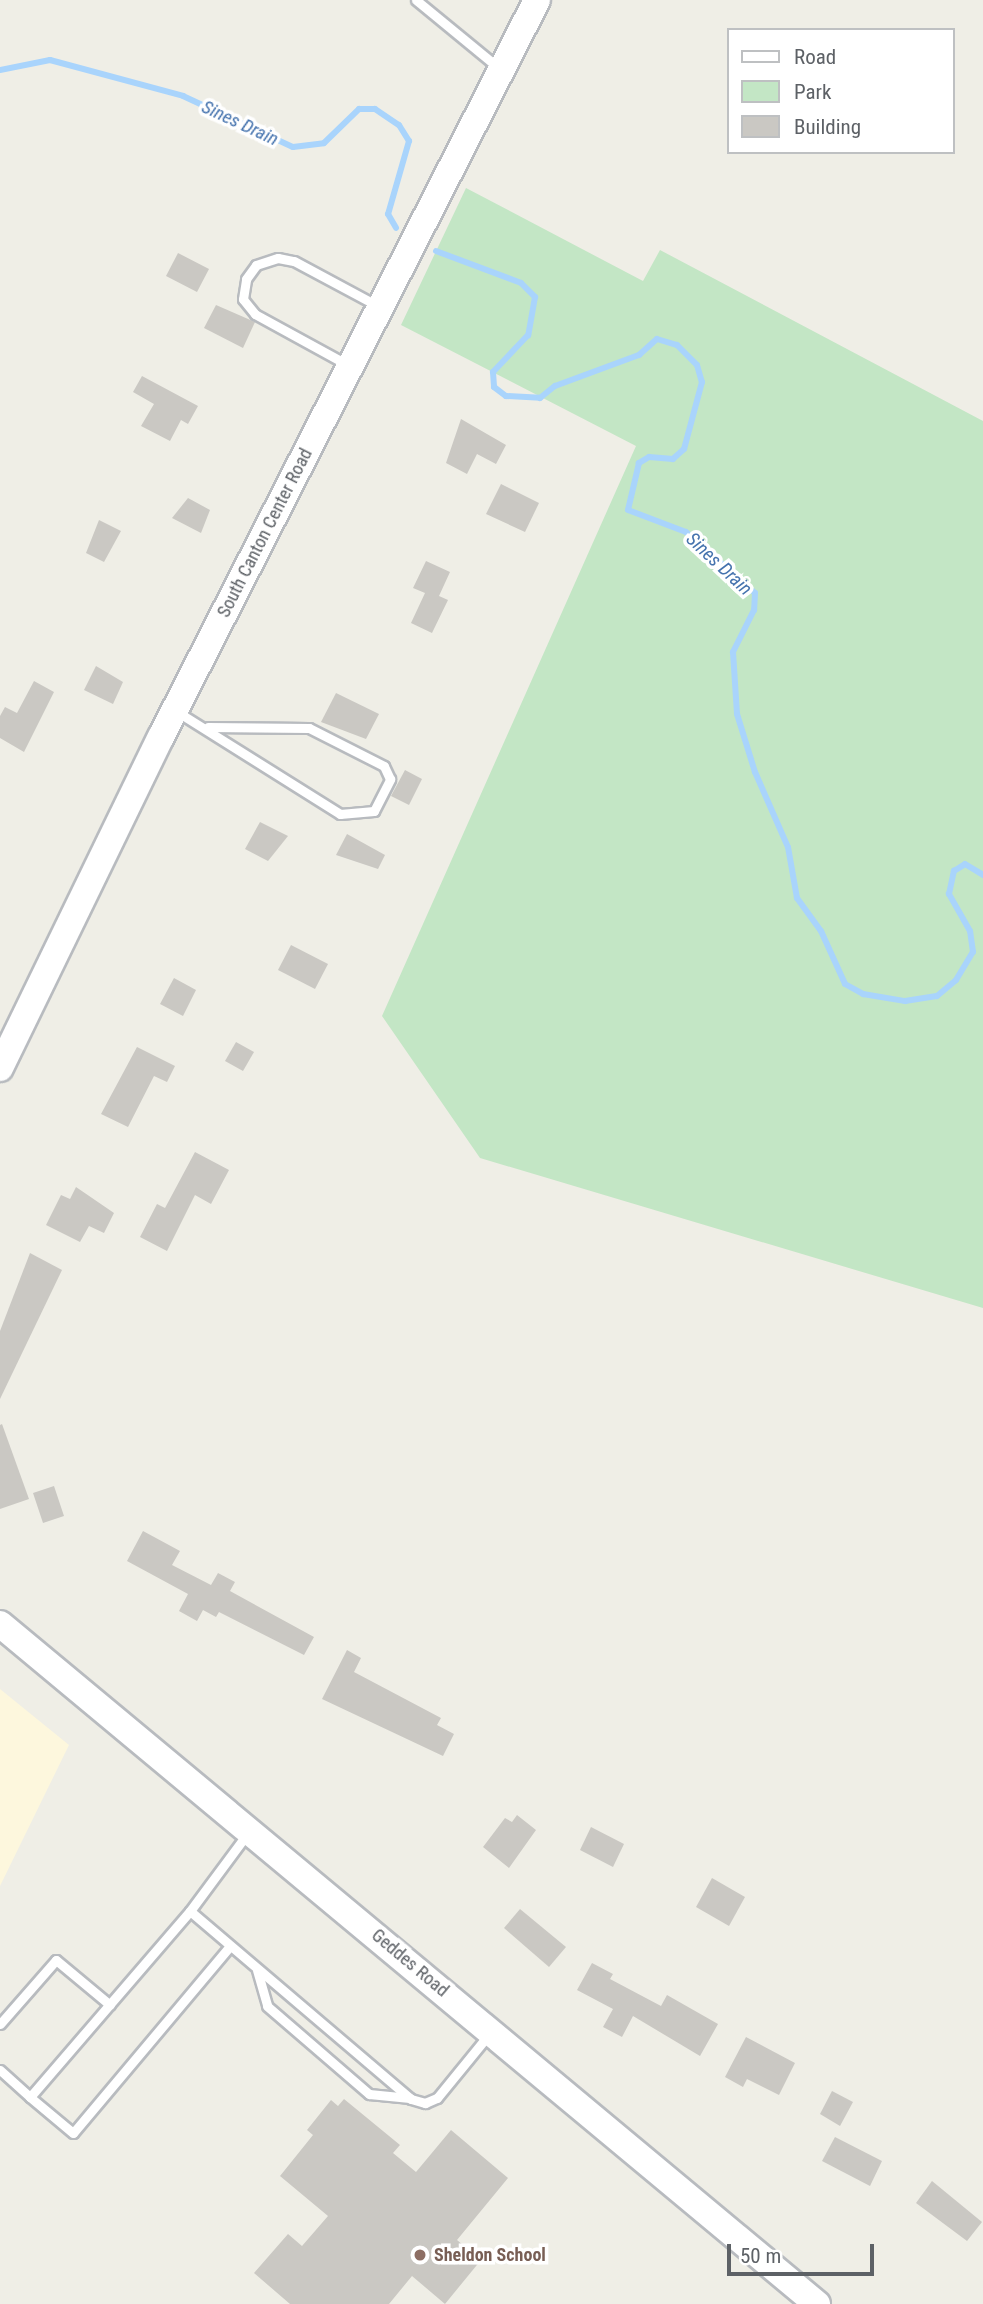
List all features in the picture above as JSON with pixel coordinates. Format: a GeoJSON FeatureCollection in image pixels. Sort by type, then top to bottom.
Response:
{"type":"FeatureCollection","features":[{"type":"Feature","properties":{"kind":"main road","name":"South Canton Center Road"},"geometry":{"type":"LineString","coordinates":[[0,1068],[175,710],[537,0]]}},
{"type":"Feature","properties":{"kind":"main road","name":"Geddes Road"},"geometry":{"type":"LineString","coordinates":[[0,1624],[251,1829],[817,2304]]}},
{"type":"Feature","properties":{"kind":"lane"},"geometry":{"type":"LineString","coordinates":[[416,0],[501,70]]}},
{"type":"Feature","properties":{"kind":"lane"},"geometry":{"type":"LineString","coordinates":[[350,366],[255,314],[243,299],[246,279],[256,265],[278,258],[294,261],[380,307]]}},
{"type":"Feature","properties":{"kind":"lane"},"geometry":{"type":"LineString","coordinates":[[175,710],[208,727],[340,814],[374,811],[390,779],[384,766],[309,728],[208,727]]}},
{"type":"Feature","properties":{"kind":"lane"},"geometry":{"type":"LineString","coordinates":[[30,2098],[190,1911],[251,1829]]}},
{"type":"Feature","properties":{"kind":"lane"},"geometry":{"type":"LineString","coordinates":[[190,1911],[411,2099]]}},
{"type":"Feature","properties":{"kind":"lane"},"geometry":{"type":"LineString","coordinates":[[0,2070],[73,2133],[230,1946]]}},
{"type":"Feature","properties":{"kind":"lane"},"geometry":{"type":"LineString","coordinates":[[0,2024],[56,1960],[110,2005]]}},
{"type":"Feature","properties":{"kind":"lane"},"geometry":{"type":"LineString","coordinates":[[256,1968],[267,2006],[369,2094],[425,2102],[437,2098],[491,2031]]}},
{"type":"Feature","properties":{"kind":"shaded area"},"geometry":{"type":"Polygon","coordinates":[[[0,1689],[69,1745],[0,1886],[0,1689]]]}},
{"type":"Feature","properties":{"kind":"green space"},"geometry":{"type":"Polygon","coordinates":[[[466,188],[643,281],[660,250],[983,421],[983,1308],[480,1158],[382,1016],[636,446],[401,325],[466,188]]]}},
{"type":"Feature","properties":{"kind":"building"},"geometry":{"type":"Polygon","coordinates":[[[178,253],[209,269],[197,292],[166,276],[178,253]]]}},
{"type":"Feature","properties":{"kind":"building"},"geometry":{"type":"Polygon","coordinates":[[[216,305],[255,322],[243,348],[204,328],[216,305]]]}},
{"type":"Feature","properties":{"kind":"building"},"geometry":{"type":"Polygon","coordinates":[[[142,376],[198,406],[188,424],[181,420],[170,441],[141,426],[154,404],[133,392],[142,376]]]}},
{"type":"Feature","properties":{"kind":"building"},"geometry":{"type":"Polygon","coordinates":[[[461,419],[506,445],[496,464],[477,454],[467,474],[446,463],[461,419]]]}},
{"type":"Feature","properties":{"kind":"building"},"geometry":{"type":"Polygon","coordinates":[[[501,484],[539,503],[525,532],[486,514],[501,484]]]}},
{"type":"Feature","properties":{"kind":"building"},"geometry":{"type":"Polygon","coordinates":[[[188,498],[210,510],[201,533],[172,518],[188,498]]]}},
{"type":"Feature","properties":{"kind":"building"},"geometry":{"type":"Polygon","coordinates":[[[99,520],[121,531],[104,562],[86,553],[99,520]]]}},
{"type":"Feature","properties":{"kind":"building"},"geometry":{"type":"Polygon","coordinates":[[[426,561],[450,572],[439,596],[448,600],[432,633],[411,623],[425,593],[413,588],[426,561]]]}},
{"type":"Feature","properties":{"kind":"building"},"geometry":{"type":"Polygon","coordinates":[[[96,666],[123,682],[113,704],[84,690],[96,666]]]}},
{"type":"Feature","properties":{"kind":"building"},"geometry":{"type":"Polygon","coordinates":[[[34,681],[54,692],[24,752],[0,738],[0,716],[5,707],[17,713],[34,681]]]}},
{"type":"Feature","properties":{"kind":"building"},"geometry":{"type":"Polygon","coordinates":[[[336,693],[379,714],[366,739],[321,722],[336,693]]]}},
{"type":"Feature","properties":{"kind":"building"},"geometry":{"type":"Polygon","coordinates":[[[405,770],[422,779],[409,805],[391,796],[405,770]]]}},
{"type":"Feature","properties":{"kind":"building"},"geometry":{"type":"Polygon","coordinates":[[[260,822],[288,836],[268,861],[245,849],[260,822]]]}},
{"type":"Feature","properties":{"kind":"building"},"geometry":{"type":"Polygon","coordinates":[[[347,834],[385,855],[378,869],[336,855],[347,834]]]}},
{"type":"Feature","properties":{"kind":"building"},"geometry":{"type":"Polygon","coordinates":[[[291,945],[328,964],[315,989],[278,970],[291,945]]]}},
{"type":"Feature","properties":{"kind":"building"},"geometry":{"type":"Polygon","coordinates":[[[174,978],[196,990],[183,1016],[160,1004],[174,978]]]}},
{"type":"Feature","properties":{"kind":"building"},"geometry":{"type":"Polygon","coordinates":[[[236,1042],[254,1052],[243,1071],[225,1061],[236,1042]]]}},
{"type":"Feature","properties":{"kind":"building"},"geometry":{"type":"Polygon","coordinates":[[[137,1047],[175,1066],[167,1082],[154,1076],[128,1127],[101,1114],[137,1047]]]}},
{"type":"Feature","properties":{"kind":"building"},"geometry":{"type":"Polygon","coordinates":[[[195,1152],[229,1170],[211,1204],[195,1195],[167,1251],[140,1237],[157,1204],[165,1208],[195,1152]]]}},
{"type":"Feature","properties":{"kind":"building"},"geometry":{"type":"Polygon","coordinates":[[[76,1187],[114,1213],[104,1233],[89,1226],[80,1242],[46,1225],[61,1195],[70,1199],[76,1187]]]}},
{"type":"Feature","properties":{"kind":"building"},"geometry":{"type":"Polygon","coordinates":[[[30,1253],[62,1270],[0,1399],[0,1331],[30,1253]]]}},
{"type":"Feature","properties":{"kind":"building"},"geometry":{"type":"Polygon","coordinates":[[[2,1424],[29,1499],[0,1509],[0,1425],[2,1424]]]}},
{"type":"Feature","properties":{"kind":"building"},"geometry":{"type":"Polygon","coordinates":[[[54,1486],[64,1516],[43,1523],[33,1493],[54,1486]]]}},
{"type":"Feature","properties":{"kind":"building"},"geometry":{"type":"Polygon","coordinates":[[[143,1531],[180,1551],[172,1565],[211,1585],[218,1573],[235,1582],[230,1591],[314,1637],[304,1655],[219,1612],[216,1617],[203,1610],[197,1621],[179,1611],[188,1594],[127,1561],[143,1531]]]}},
{"type":"Feature","properties":{"kind":"building"},"geometry":{"type":"Polygon","coordinates":[[[347,1650],[361,1658],[354,1672],[441,1718],[437,1725],[454,1734],[443,1756],[322,1699],[347,1650]]]}},
{"type":"Feature","properties":{"kind":"building"},"geometry":{"type":"Polygon","coordinates":[[[517,1815],[536,1830],[509,1868],[483,1847],[505,1818],[512,1822],[517,1815]]]}},
{"type":"Feature","properties":{"kind":"building"},"geometry":{"type":"Polygon","coordinates":[[[591,1827],[624,1844],[613,1867],[580,1850],[591,1827]]]}},
{"type":"Feature","properties":{"kind":"building"},"geometry":{"type":"Polygon","coordinates":[[[712,1878],[745,1897],[729,1926],[696,1907],[712,1878]]]}},
{"type":"Feature","properties":{"kind":"building"},"geometry":{"type":"Polygon","coordinates":[[[520,1909],[566,1947],[549,1967],[504,1928],[520,1909]]]}},
{"type":"Feature","properties":{"kind":"building"},"geometry":{"type":"Polygon","coordinates":[[[592,1963],[613,1974],[610,1979],[661,2006],[667,1995],[718,2024],[700,2056],[633,2016],[622,2037],[603,2027],[613,2009],[577,1990],[592,1963]]]}},
{"type":"Feature","properties":{"kind":"building"},"geometry":{"type":"Polygon","coordinates":[[[746,2037],[795,2063],[779,2095],[747,2079],[743,2087],[725,2077],[746,2037]]]}},
{"type":"Feature","properties":{"kind":"building"},"geometry":{"type":"Polygon","coordinates":[[[832,2091],[853,2102],[840,2126],[820,2114],[832,2091]]]}},
{"type":"Feature","properties":{"kind":"building","name":"Sheldon School"},"geometry":{"type":"Polygon","coordinates":[[[344,2099],[400,2145],[393,2153],[416,2172],[451,2130],[508,2178],[457,2240],[481,2260],[445,2304],[412,2276],[389,2304],[290,2304],[254,2273],[288,2234],[302,2246],[328,2216],[280,2176],[313,2135],[307,2130],[331,2100],[338,2106],[344,2099]]]}},
{"type":"Feature","properties":{"kind":"building"},"geometry":{"type":"Polygon","coordinates":[[[835,2137],[882,2161],[870,2186],[822,2161],[835,2137]]]}},
{"type":"Feature","properties":{"kind":"building"},"geometry":{"type":"Polygon","coordinates":[[[932,2181],[982,2222],[967,2241],[916,2203],[932,2181]]]}},
{"type":"Feature","properties":{"kind":"waterway","name":"Sines Drain"},"geometry":{"type":"LineString","coordinates":[[0,70],[50,60],[183,96],[293,147],[324,143],[359,109],[375,109],[399,125],[409,141],[388,214],[396,228]]}},
{"type":"Feature","properties":{"kind":"waterway","name":"Sines Drain"},"geometry":{"type":"LineString","coordinates":[[436,251],[521,283],[535,297],[528,335],[493,372],[494,387],[506,396],[540,398],[555,386],[639,355],[657,339],[677,345],[697,365],[702,382],[684,449],[673,459],[649,457],[639,463],[628,510],[686,532],[755,593],[754,610],[733,652],[737,714],[755,772],[788,847],[797,898],[821,931],[845,984],[863,994],[905,1001],[937,996],[956,980],[973,952],[970,931],[949,894],[954,871],[965,864],[983,875]]}},
{"type":"Feature","properties":{"kind":"place","name":"Sheldon School"},"geometry":{"type":"Point","coordinates":[420,2255]}}]}
